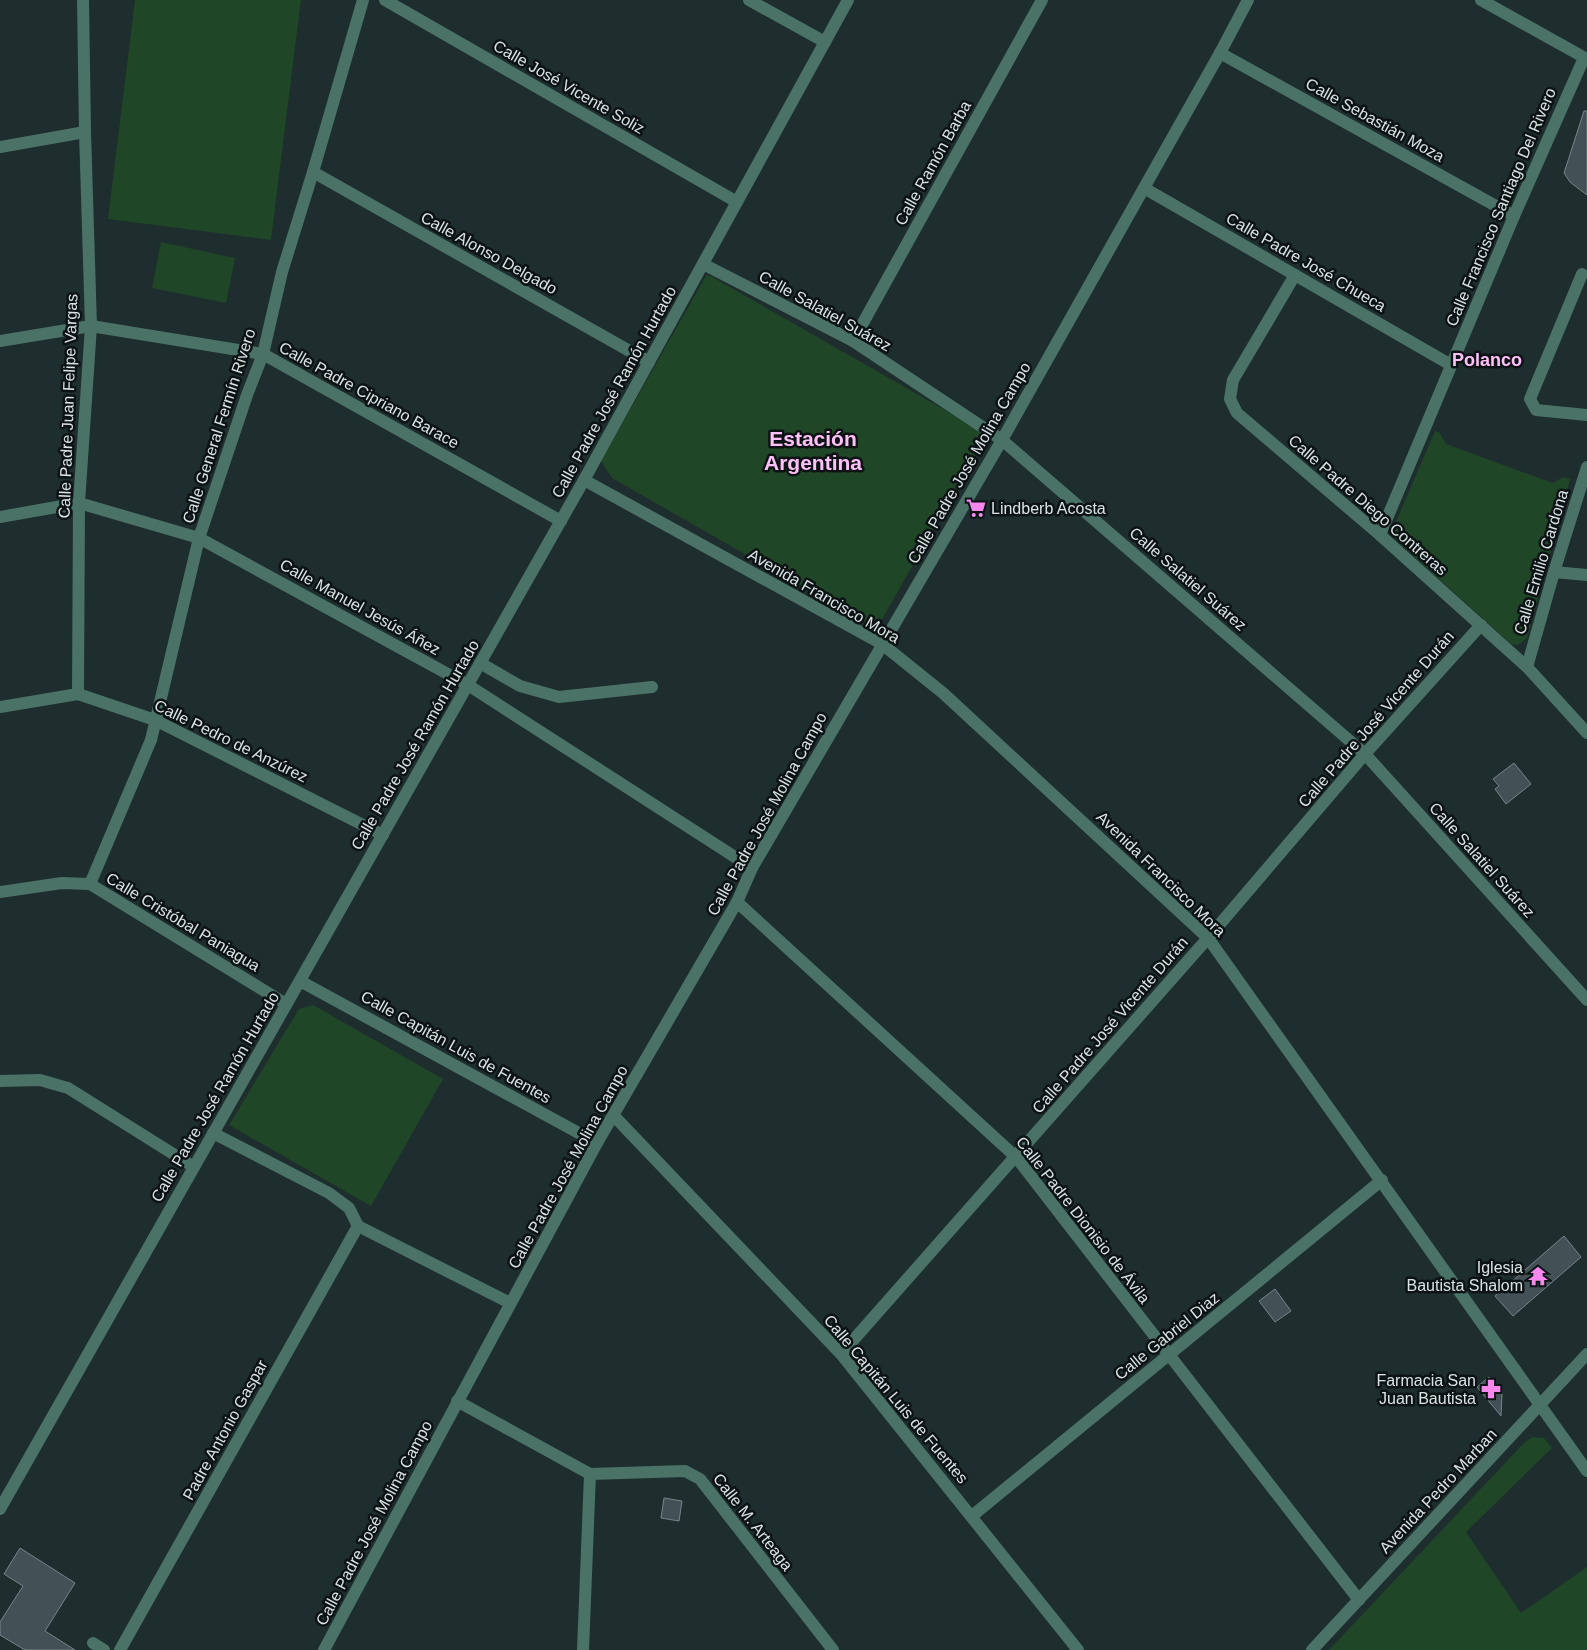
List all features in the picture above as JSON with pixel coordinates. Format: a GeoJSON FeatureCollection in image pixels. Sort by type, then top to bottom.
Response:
{"type":"FeatureCollection","features":[{"type":"Feature","properties":{"kind":"street","name":"Calle Padre Juan Felipe Vargas"},"geometry":{"type":"LineString","coordinates":[[78,694],[79,503],[91,326],[83,0]]}},
{"type":"Feature","properties":{"kind":"street","name":"Calle General Fermín Rivero"},"geometry":{"type":"LineString","coordinates":[[90,884],[151,740],[199,538],[247,395],[263,354],[282,272],[363,0]]}},
{"type":"Feature","properties":{"kind":"street","name":"Calle José Vicente Soliz"},"geometry":{"type":"LineString","coordinates":[[385,0],[737,202]]}},
{"type":"Feature","properties":{"kind":"street"},"geometry":{"type":"LineString","coordinates":[[749,0],[825,42]]}},
{"type":"Feature","properties":{"kind":"street","name":"Calle Padre José Ramón Hurtado"},"geometry":{"type":"LineString","coordinates":[[1,1505],[561,521],[848,0]]}},
{"type":"Feature","properties":{"kind":"street","name":"Calle Ramón Barba"},"geometry":{"type":"LineString","coordinates":[[852,341],[1042,0]]}},
{"type":"Feature","properties":{"kind":"street","name":"Calle Padre José Molina Campo"},"geometry":{"type":"LineString","coordinates":[[324,1650],[597,1142],[614,1116],[737,902],[752,868],[1002,440],[1248,0]]}},
{"type":"Feature","properties":{"kind":"street"},"geometry":{"type":"LineString","coordinates":[[1481,0],[1585,59]]}},
{"type":"Feature","properties":{"kind":"street","name":"Calle Sebastián Moza"},"geometry":{"type":"LineString","coordinates":[[1220,52],[1514,216]]}},
{"type":"Feature","properties":{"kind":"street","name":"Calle Francisco Santiago Del Rivero"},"geometry":{"type":"LineString","coordinates":[[1380,535],[1514,216],[1585,59]]}},
{"type":"Feature","properties":{"kind":"street"},"geometry":{"type":"LineString","coordinates":[[0,146],[85,132]]}},
{"type":"Feature","properties":{"kind":"street","name":"Calle Alonso Delgado"},"geometry":{"type":"LineString","coordinates":[[313,172],[649,362]]}},
{"type":"Feature","properties":{"kind":"street","name":"Calle Padre José Chueca"},"geometry":{"type":"LineString","coordinates":[[1144,188],[1451,365]]}},
{"type":"Feature","properties":{"kind":"street","name":"Calle Salatiel Suárez"},"geometry":{"type":"LineString","coordinates":[[703,264],[852,341],[1002,440],[1365,754],[1587,1000]]}},
{"type":"Feature","properties":{"kind":"street"},"geometry":{"type":"LineString","coordinates":[[1582,274],[1530,399],[1536,410],[1587,415]]}},
{"type":"Feature","properties":{"kind":"street","name":"Calle Padre Diego Contreras"},"geometry":{"type":"LineString","coordinates":[[1295,275],[1233,380],[1230,399],[1237,413],[1380,535],[1527,667],[1587,733]]}},
{"type":"Feature","properties":{"kind":"street","name":"Calle Padre Cipriano Barace"},"geometry":{"type":"LineString","coordinates":[[0,341],[91,326],[263,354],[561,521]]}},
{"type":"Feature","properties":{"kind":"street","name":"Calle Emilio Cardona"},"geometry":{"type":"LineString","coordinates":[[1527,667],[1587,467]]}},
{"type":"Feature","properties":{"kind":"street","name":"Avenida Francisco Mora"},"geometry":{"type":"LineString","coordinates":[[584,480],[882,644],[943,693],[1208,938],[1382,1180],[1587,1471]]}},
{"type":"Feature","properties":{"kind":"street","name":"Calle Manuel Jesús Áñez"},"geometry":{"type":"LineString","coordinates":[[0,517],[79,503],[199,538],[468,685],[752,868]]}},
{"type":"Feature","properties":{"kind":"street"},"geometry":{"type":"LineString","coordinates":[[1554,572],[1587,575]]}},
{"type":"Feature","properties":{"kind":"street","name":"Calle Padre José Vicente Durán"},"geometry":{"type":"LineString","coordinates":[[841,1354],[1208,938],[1365,754],[1481,625]]}},
{"type":"Feature","properties":{"kind":"street"},"geometry":{"type":"LineString","coordinates":[[480,662],[520,686],[560,697],[652,687]]}},
{"type":"Feature","properties":{"kind":"street","name":"Calle Pedro de Anzúrez"},"geometry":{"type":"LineString","coordinates":[[0,707],[78,694],[155,720],[383,835]]}},
{"type":"Feature","properties":{"kind":"street","name":"Calle Cristóbal Paniagua"},"geometry":{"type":"LineString","coordinates":[[0,892],[62,883],[90,884],[286,1004]]}},
{"type":"Feature","properties":{"kind":"street","name":"Calle Padre Dionisio de Ávila"},"geometry":{"type":"LineString","coordinates":[[737,902],[1016,1157],[1359,1600]]}},
{"type":"Feature","properties":{"kind":"street","name":"Calle Capitán Luis de Fuentes"},"geometry":{"type":"LineString","coordinates":[[300,981],[597,1142]]}},
{"type":"Feature","properties":{"kind":"street"},"geometry":{"type":"LineString","coordinates":[[0,1081],[40,1080],[68,1088],[194,1167]]}},
{"type":"Feature","properties":{"kind":"street","name":"Calle Capitán Luis de Fuentes"},"geometry":{"type":"LineString","coordinates":[[614,1116],[841,1354],[1078,1650]]}},
{"type":"Feature","properties":{"kind":"street"},"geometry":{"type":"LineString","coordinates":[[213,1133],[329,1194],[349,1208],[358,1226],[510,1303]]}},
{"type":"Feature","properties":{"kind":"street","name":"Calle Gabriel Diaz"},"geometry":{"type":"LineString","coordinates":[[972,1516],[1382,1180]]}},
{"type":"Feature","properties":{"kind":"street","name":"Padre Antonio Gaspar"},"geometry":{"type":"LineString","coordinates":[[120,1650],[358,1226]]}},
{"type":"Feature","properties":{"kind":"street","name":"Avenida Pedro Marban"},"geometry":{"type":"LineString","coordinates":[[1312,1650],[1587,1354]]}},
{"type":"Feature","properties":{"kind":"street","name":"Calle M. Arteaga"},"geometry":{"type":"LineString","coordinates":[[457,1401],[590,1474],[685,1472],[700,1479],[833,1650]]}},
{"type":"Feature","properties":{"kind":"street"},"geometry":{"type":"LineString","coordinates":[[584,1650],[590,1474]]}},
{"type":"Feature","properties":{"kind":"street"},"geometry":{"type":"LineString","coordinates":[[92,1643],[104,1650]]}},
{"type":"Feature","properties":{"kind":"green space"},"geometry":{"type":"Polygon","coordinates":[[[135,0],[301,0],[271,240],[108,219],[135,0]]]}},
{"type":"Feature","properties":{"kind":"green space"},"geometry":{"type":"Polygon","coordinates":[[[161,242],[235,258],[226,303],[152,288],[161,242]]]}},
{"type":"Feature","properties":{"kind":"green space"},"geometry":{"type":"Polygon","coordinates":[[[707,274],[987,434],[881,621],[862,621],[612,478],[601,461],[707,274]]]}},
{"type":"Feature","properties":{"kind":"green space"},"geometry":{"type":"Polygon","coordinates":[[[1435,431],[1440,433],[1446,444],[1553,483],[1563,477],[1570,479],[1527,638],[1518,645],[1511,644],[1397,541],[1394,533],[1395,524],[1435,431]]]}},
{"type":"Feature","properties":{"kind":"green space"},"geometry":{"type":"Polygon","coordinates":[[[313,1005],[443,1079],[371,1206],[229,1125],[299,1009],[313,1005]]]}},
{"type":"Feature","properties":{"kind":"green space"},"geometry":{"type":"Polygon","coordinates":[[[1533,1437],[1544,1438],[1552,1448],[1466,1532],[1521,1613],[1587,1567],[1587,1650],[1329,1650],[1525,1442],[1533,1437]]]}},
{"type":"Feature","properties":{"kind":"building"},"geometry":{"type":"Polygon","coordinates":[[[1584,111],[1587,111],[1587,195],[1570,182],[1564,173],[1584,111]]]}},
{"type":"Feature","properties":{"kind":"building"},"geometry":{"type":"Polygon","coordinates":[[[1514,763],[1531,784],[1506,804],[1495,789],[1499,786],[1493,779],[1514,763]]]}},
{"type":"Feature","properties":{"kind":"building","name":"Iglesia Bautista Shalom"},"geometry":{"type":"Polygon","coordinates":[[[1564,1236],[1581,1257],[1513,1316],[1495,1296],[1564,1236]]]}},
{"type":"Feature","properties":{"kind":"building"},"geometry":{"type":"Polygon","coordinates":[[[1275,1289],[1291,1311],[1275,1322],[1259,1301],[1275,1289]]]}},
{"type":"Feature","properties":{"kind":"building"},"geometry":{"type":"Polygon","coordinates":[[[1489,1377],[1502,1393],[1501,1416],[1477,1387],[1489,1377]]]}},
{"type":"Feature","properties":{"kind":"building"},"geometry":{"type":"Polygon","coordinates":[[[664,1498],[682,1501],[679,1521],[661,1518],[664,1498]]]}},
{"type":"Feature","properties":{"kind":"building"},"geometry":{"type":"Polygon","coordinates":[[[20,1548],[75,1583],[45,1631],[75,1650],[25,1650],[0,1635],[0,1622],[23,1586],[4,1574],[20,1548]]]}},
{"type":"Feature","properties":{"kind":"place","name":"Lindberb Acosta"},"geometry":{"type":"Point","coordinates":[976,508]}},
{"type":"Feature","properties":{"kind":"place","name":"Iglesia Bautista Shalom"},"geometry":{"type":"Point","coordinates":[1538,1276]}},
{"type":"Feature","properties":{"kind":"place","name":"Farmacia San Juan Bautista"},"geometry":{"type":"Point","coordinates":[1491,1389]}},
{"type":"Feature","properties":{"kind":"district","name":"Polanco"},"geometry":{"type":"Point","coordinates":[1487,360]}},
{"type":"Feature","properties":{"kind":"district","name":"Estación Argentina"},"geometry":{"type":"Point","coordinates":[813,450]}}]}
